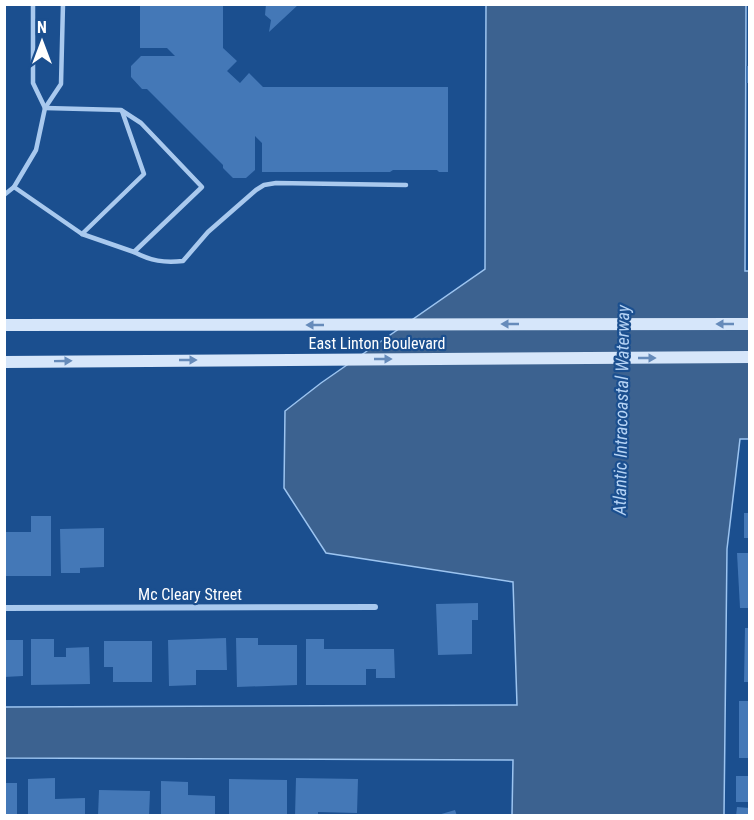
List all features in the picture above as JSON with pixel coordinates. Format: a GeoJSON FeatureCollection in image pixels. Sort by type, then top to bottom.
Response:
{"type":"FeatureCollection","features":[{"type":"Feature","properties":{"kind":"main road","name":"East Linton Boulevard"},"geometry":{"type":"LineString","coordinates":[[4,325],[750,324]]}},
{"type":"Feature","properties":{"kind":"main road","name":"East Linton Boulevard"},"geometry":{"type":"LineString","coordinates":[[4,362],[750,357]]}},
{"type":"Feature","properties":{"kind":"street","name":"Mc Cleary Street"},"geometry":{"type":"LineString","coordinates":[[4,608],[375,607]]}},
{"type":"Feature","properties":{"kind":"lane"},"geometry":{"type":"LineString","coordinates":[[33,4],[33,83],[45,108]]}},
{"type":"Feature","properties":{"kind":"lane"},"geometry":{"type":"LineString","coordinates":[[4,195],[14,187],[36,150],[45,108],[61,84],[63,4]]}},
{"type":"Feature","properties":{"kind":"lane"},"geometry":{"type":"LineString","coordinates":[[45,108],[121,110],[141,123],[202,187],[134,252]]}},
{"type":"Feature","properties":{"kind":"lane"},"geometry":{"type":"LineString","coordinates":[[82,234],[144,174],[121,110]]}},
{"type":"Feature","properties":{"kind":"lane"},"geometry":{"type":"LineString","coordinates":[[14,187],[82,234],[134,252],[149,260],[166,263],[183,261],[208,232],[264,185],[276,183],[405,185]]}},
{"type":"Feature","properties":{"kind":"water","name":"Atlantic Intracoastal Waterway"},"geometry":{"type":"Polygon","coordinates":[[[486,5],[746,5],[745,271],[750,271],[750,439],[740,439],[727,549],[724,815],[512,815],[513,760],[5,758],[5,707],[517,705],[513,582],[326,553],[284,488],[285,411],[321,383],[485,269],[486,5]]]}},
{"type":"Feature","properties":{"kind":"building"},"geometry":{"type":"Polygon","coordinates":[[[140,4],[223,4],[223,48],[237,61],[227,71],[240,83],[249,73],[263,87],[448,87],[448,172],[393,170],[390,172],[262,172],[262,143],[255,136],[255,170],[246,178],[233,178],[223,168],[223,165],[147,89],[142,89],[131,77],[131,66],[141,56],[175,56],[167,48],[140,48],[140,4]]]}},
{"type":"Feature","properties":{"kind":"building"},"geometry":{"type":"Polygon","coordinates":[[[266,4],[299,4],[269,32],[271,20],[265,15],[266,4]]]}},
{"type":"Feature","properties":{"kind":"building"},"geometry":{"type":"Polygon","coordinates":[[[746,66],[750,66],[750,83],[746,83],[746,66]]]}},
{"type":"Feature","properties":{"kind":"building"},"geometry":{"type":"Polygon","coordinates":[[[744,513],[750,513],[750,538],[744,538],[744,513]]]}},
{"type":"Feature","properties":{"kind":"building"},"geometry":{"type":"Polygon","coordinates":[[[31,516],[51,516],[51,576],[4,576],[4,532],[31,532],[31,516]]]}},
{"type":"Feature","properties":{"kind":"building"},"geometry":{"type":"Polygon","coordinates":[[[104,528],[104,567],[80,568],[80,573],[61,573],[60,529],[104,528]]]}},
{"type":"Feature","properties":{"kind":"building"},"geometry":{"type":"Polygon","coordinates":[[[737,553],[750,553],[750,608],[740,608],[737,553]]]}},
{"type":"Feature","properties":{"kind":"building"},"geometry":{"type":"Polygon","coordinates":[[[478,603],[478,620],[472,620],[472,654],[438,655],[436,604],[478,603]]]}},
{"type":"Feature","properties":{"kind":"building"},"geometry":{"type":"Polygon","coordinates":[[[745,628],[750,628],[750,682],[744,682],[745,628]]]}},
{"type":"Feature","properties":{"kind":"building"},"geometry":{"type":"Polygon","coordinates":[[[226,638],[227,670],[196,670],[196,685],[169,686],[168,640],[226,638]]]}},
{"type":"Feature","properties":{"kind":"building"},"geometry":{"type":"Polygon","coordinates":[[[236,638],[258,638],[258,645],[297,645],[297,685],[237,687],[236,638]]]}},
{"type":"Feature","properties":{"kind":"building"},"geometry":{"type":"Polygon","coordinates":[[[31,639],[54,639],[54,657],[66,657],[66,648],[89,647],[90,684],[31,685],[31,639]]]}},
{"type":"Feature","properties":{"kind":"building"},"geometry":{"type":"Polygon","coordinates":[[[306,639],[324,639],[324,649],[394,649],[395,678],[376,678],[376,669],[366,669],[366,685],[306,685],[306,639]]]}},
{"type":"Feature","properties":{"kind":"building"},"geometry":{"type":"Polygon","coordinates":[[[4,640],[23,640],[23,676],[4,677],[4,640]]]}},
{"type":"Feature","properties":{"kind":"building"},"geometry":{"type":"Polygon","coordinates":[[[104,641],[152,641],[152,682],[113,682],[113,667],[104,667],[104,641]]]}},
{"type":"Feature","properties":{"kind":"building"},"geometry":{"type":"Polygon","coordinates":[[[739,701],[750,701],[750,758],[739,758],[739,701]]]}},
{"type":"Feature","properties":{"kind":"building"},"geometry":{"type":"Polygon","coordinates":[[[736,776],[750,776],[750,802],[736,802],[736,776]]]}},
{"type":"Feature","properties":{"kind":"building"},"geometry":{"type":"Polygon","coordinates":[[[55,778],[55,799],[85,798],[85,816],[28,816],[28,779],[55,778]]]}},
{"type":"Feature","properties":{"kind":"building"},"geometry":{"type":"Polygon","coordinates":[[[296,778],[358,779],[357,813],[318,812],[318,816],[295,816],[296,778]]]}},
{"type":"Feature","properties":{"kind":"building"},"geometry":{"type":"Polygon","coordinates":[[[229,779],[287,780],[287,816],[229,816],[229,779]]]}},
{"type":"Feature","properties":{"kind":"building"},"geometry":{"type":"Polygon","coordinates":[[[161,781],[188,782],[188,795],[215,796],[215,816],[161,816],[161,781]]]}},
{"type":"Feature","properties":{"kind":"building"},"geometry":{"type":"Polygon","coordinates":[[[4,783],[17,783],[17,816],[4,816],[4,783]]]}},
{"type":"Feature","properties":{"kind":"building"},"geometry":{"type":"Polygon","coordinates":[[[99,790],[150,791],[149,816],[98,816],[99,790]]]}},
{"type":"Feature","properties":{"kind":"building"},"geometry":{"type":"Polygon","coordinates":[[[737,807],[750,808],[750,816],[736,816],[737,807]]]}},
{"type":"Feature","properties":{"kind":"building"},"geometry":{"type":"Polygon","coordinates":[[[455,810],[457,816],[438,816],[438,815],[455,810]]]}}]}
